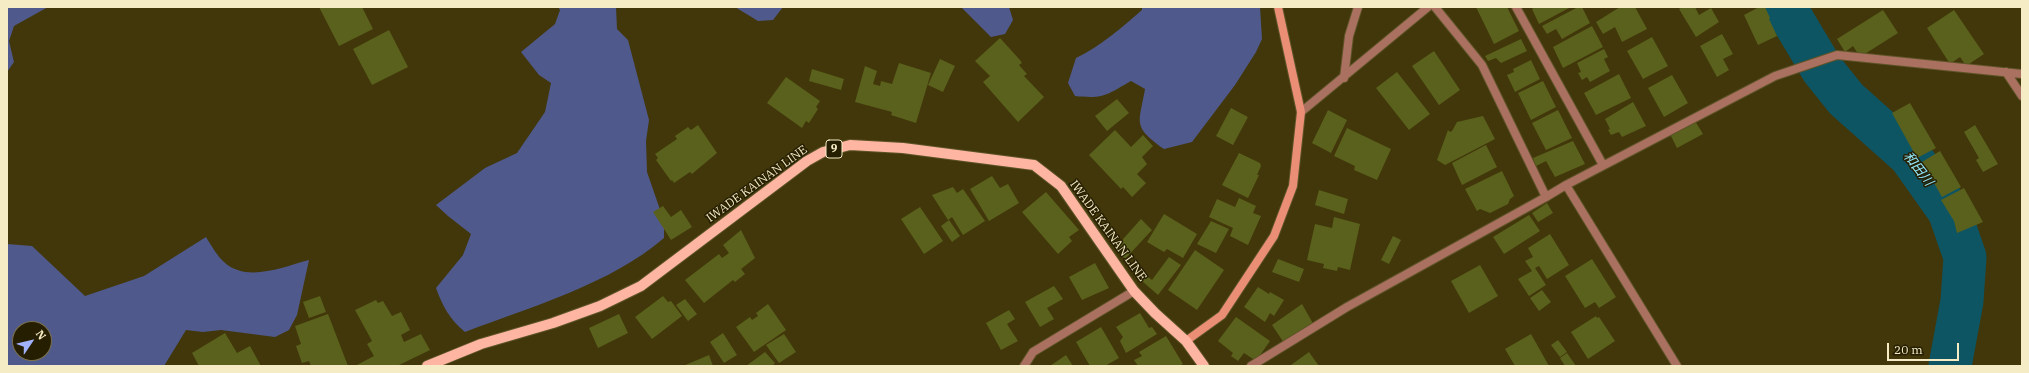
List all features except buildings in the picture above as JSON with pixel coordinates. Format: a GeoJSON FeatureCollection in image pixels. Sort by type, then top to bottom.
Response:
{"type":"FeatureCollection","features":[{"type":"Feature","properties":{"kind":"main road","name":"IWADE KAINAN LINE"},"geometry":{"type":"LineString","coordinates":[[427,366],[481,344],[553,323],[600,306],[641,286],[807,162],[823,152],[850,145],[911,149],[1034,165],[1061,186],[1134,291],[1155,313],[1186,341],[1204,366]]}},
{"type":"Feature","properties":{"kind":"street"},"geometry":{"type":"LineString","coordinates":[[1186,341],[1222,315],[1274,236],[1292,186],[1301,112],[1278,7]]}},
{"type":"Feature","properties":{"kind":"street"},"geometry":{"type":"LineString","coordinates":[[1344,78],[1348,36],[1358,7]]}},
{"type":"Feature","properties":{"kind":"street"},"geometry":{"type":"LineString","coordinates":[[1301,112],[1428,7]]}},
{"type":"Feature","properties":{"kind":"street"},"geometry":{"type":"LineString","coordinates":[[1435,7],[1482,65],[1546,197]]}},
{"type":"Feature","properties":{"kind":"street"},"geometry":{"type":"LineString","coordinates":[[1516,7],[1603,165]]}},
{"type":"Feature","properties":{"kind":"street"},"geometry":{"type":"LineString","coordinates":[[1251,366],[1347,306],[1546,197],[1566,184],[1775,76],[1837,55],[2022,74]]}},
{"type":"Feature","properties":{"kind":"street"},"geometry":{"type":"LineString","coordinates":[[2006,72],[2022,96]]}},
{"type":"Feature","properties":{"kind":"street"},"geometry":{"type":"LineString","coordinates":[[1566,184],[1677,366]]}},
{"type":"Feature","properties":{"kind":"street"},"geometry":{"type":"LineString","coordinates":[[1024,366],[1033,352],[1134,291]]}},
{"type":"Feature","properties":{"kind":"shaded area"},"geometry":{"type":"Polygon","coordinates":[[[7,7],[48,7],[14,26],[9,41],[14,62],[7,72],[7,7]]]}},
{"type":"Feature","properties":{"kind":"shaded area"},"geometry":{"type":"Polygon","coordinates":[[[558,7],[616,7],[617,29],[628,40],[649,120],[646,141],[647,172],[664,221],[664,238],[620,269],[595,281],[569,293],[465,332],[447,312],[436,288],[463,255],[471,234],[436,205],[485,168],[517,153],[545,112],[551,83],[539,75],[521,52],[555,24],[560,10],[558,7]]]}},
{"type":"Feature","properties":{"kind":"shaded area"},"geometry":{"type":"Polygon","coordinates":[[[735,7],[783,7],[773,20],[758,21],[735,7]]]}},
{"type":"Feature","properties":{"kind":"shaded area"},"geometry":{"type":"Polygon","coordinates":[[[961,7],[1009,7],[1013,20],[1005,34],[991,37],[961,7]]]}},
{"type":"Feature","properties":{"kind":"shaded area"},"geometry":{"type":"Polygon","coordinates":[[[1142,7],[1260,7],[1262,39],[1256,52],[1235,85],[1192,142],[1164,149],[1147,135],[1140,124],[1145,89],[1131,81],[1110,93],[1093,97],[1075,96],[1068,83],[1076,58],[1094,48],[1110,36],[1142,10],[1142,7]]]}},
{"type":"Feature","properties":{"kind":"shaded area"},"geometry":{"type":"Polygon","coordinates":[[[206,237],[224,262],[243,272],[265,272],[309,260],[297,315],[289,330],[275,337],[221,330],[203,332],[186,330],[164,366],[7,366],[7,244],[32,246],[85,296],[144,276],[206,237]]]}},
{"type":"Feature","properties":{"kind":"waterway","name":"和田川"},"geometry":{"type":"LineString","coordinates":[[1785,7],[1822,69],[1846,99],[1910,156],[1949,211],[1965,257],[1962,301],[1950,366]]}}]}
